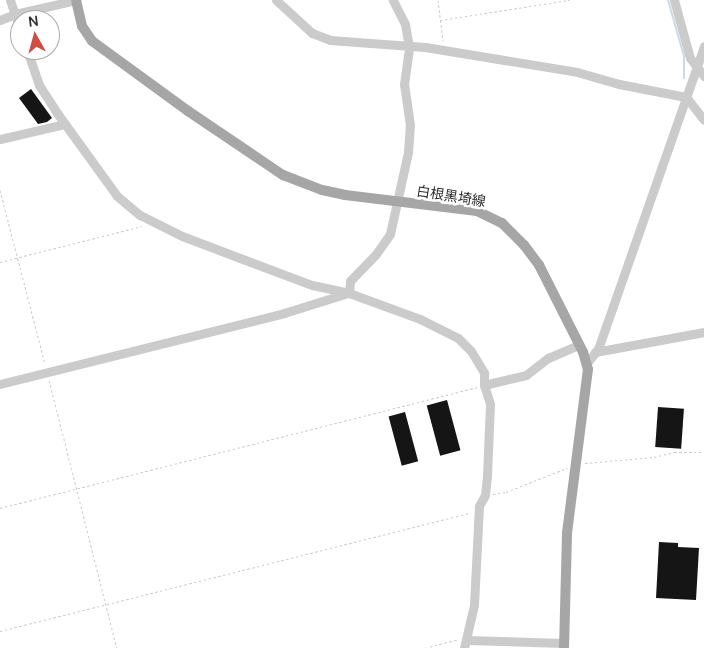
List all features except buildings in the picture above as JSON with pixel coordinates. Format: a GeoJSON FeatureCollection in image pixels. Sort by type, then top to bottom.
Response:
{"type":"FeatureCollection","features":[{"type":"Feature","properties":{"kind":"main road","name":"白根黒埼線"},"geometry":{"type":"LineString","coordinates":[[76,0],[82,26],[92,41],[260,161],[283,175],[322,190],[399,202],[477,211],[502,223],[524,245],[539,265],[588,363]]}},
{"type":"Feature","properties":{"kind":"main road"},"geometry":{"type":"LineString","coordinates":[[564,645],[567,534],[588,363]]}},
{"type":"Feature","properties":{"kind":"street"},"geometry":{"type":"LineString","coordinates":[[32,10],[76,0]]}},
{"type":"Feature","properties":{"kind":"street"},"geometry":{"type":"LineString","coordinates":[[276,0],[319,37],[330,40],[409,48],[425,47],[445,52],[577,72],[619,84],[686,97],[704,120]]}},
{"type":"Feature","properties":{"kind":"street"},"geometry":{"type":"LineString","coordinates":[[349,293],[350,282],[376,254],[390,234],[399,202],[408,152],[410,125],[404,84],[409,48],[405,24],[393,0]]}},
{"type":"Feature","properties":{"kind":"street"},"geometry":{"type":"LineString","coordinates":[[674,0],[690,58],[704,76]]}},
{"type":"Feature","properties":{"kind":"street"},"geometry":{"type":"LineString","coordinates":[[588,363],[596,352],[704,46]]}},
{"type":"Feature","properties":{"kind":"street"},"geometry":{"type":"LineString","coordinates":[[30,60],[39,85],[65,124],[117,196],[140,215],[182,236],[303,281],[349,293],[420,319],[458,338],[471,351],[484,373],[484,385],[490,404],[485,495],[480,510],[474,605],[466,644],[564,645]]}},
{"type":"Feature","properties":{"kind":"street"},"geometry":{"type":"LineString","coordinates":[[0,139],[65,124]]}},
{"type":"Feature","properties":{"kind":"street"},"geometry":{"type":"LineString","coordinates":[[0,384],[284,313],[349,293]]}},
{"type":"Feature","properties":{"kind":"street"},"geometry":{"type":"LineString","coordinates":[[596,352],[704,332]]}},
{"type":"Feature","properties":{"kind":"street"},"geometry":{"type":"LineString","coordinates":[[484,385],[526,376],[548,358],[579,345]]}},
{"type":"Feature","properties":{"kind":"path"},"geometry":{"type":"LineString","coordinates":[[438,0],[445,52]]}},
{"type":"Feature","properties":{"kind":"path"},"geometry":{"type":"LineString","coordinates":[[440,20],[569,0]]}},
{"type":"Feature","properties":{"kind":"path"},"geometry":{"type":"LineString","coordinates":[[0,190],[117,648]]}},
{"type":"Feature","properties":{"kind":"path"},"geometry":{"type":"LineString","coordinates":[[0,262],[156,223]]}},
{"type":"Feature","properties":{"kind":"path"},"geometry":{"type":"LineString","coordinates":[[0,508],[484,385]]}},
{"type":"Feature","properties":{"kind":"path"},"geometry":{"type":"LineString","coordinates":[[485,495],[506,492],[577,464],[654,457],[674,452],[704,452]]}},
{"type":"Feature","properties":{"kind":"path"},"geometry":{"type":"LineString","coordinates":[[0,631],[480,510]]}},
{"type":"Feature","properties":{"kind":"path"},"geometry":{"type":"LineString","coordinates":[[424,648],[461,639],[466,644]]}},
{"type":"Feature","properties":{"kind":"waterway"},"geometry":{"type":"LineString","coordinates":[[668,0],[684,56],[684,78]]}}]}
